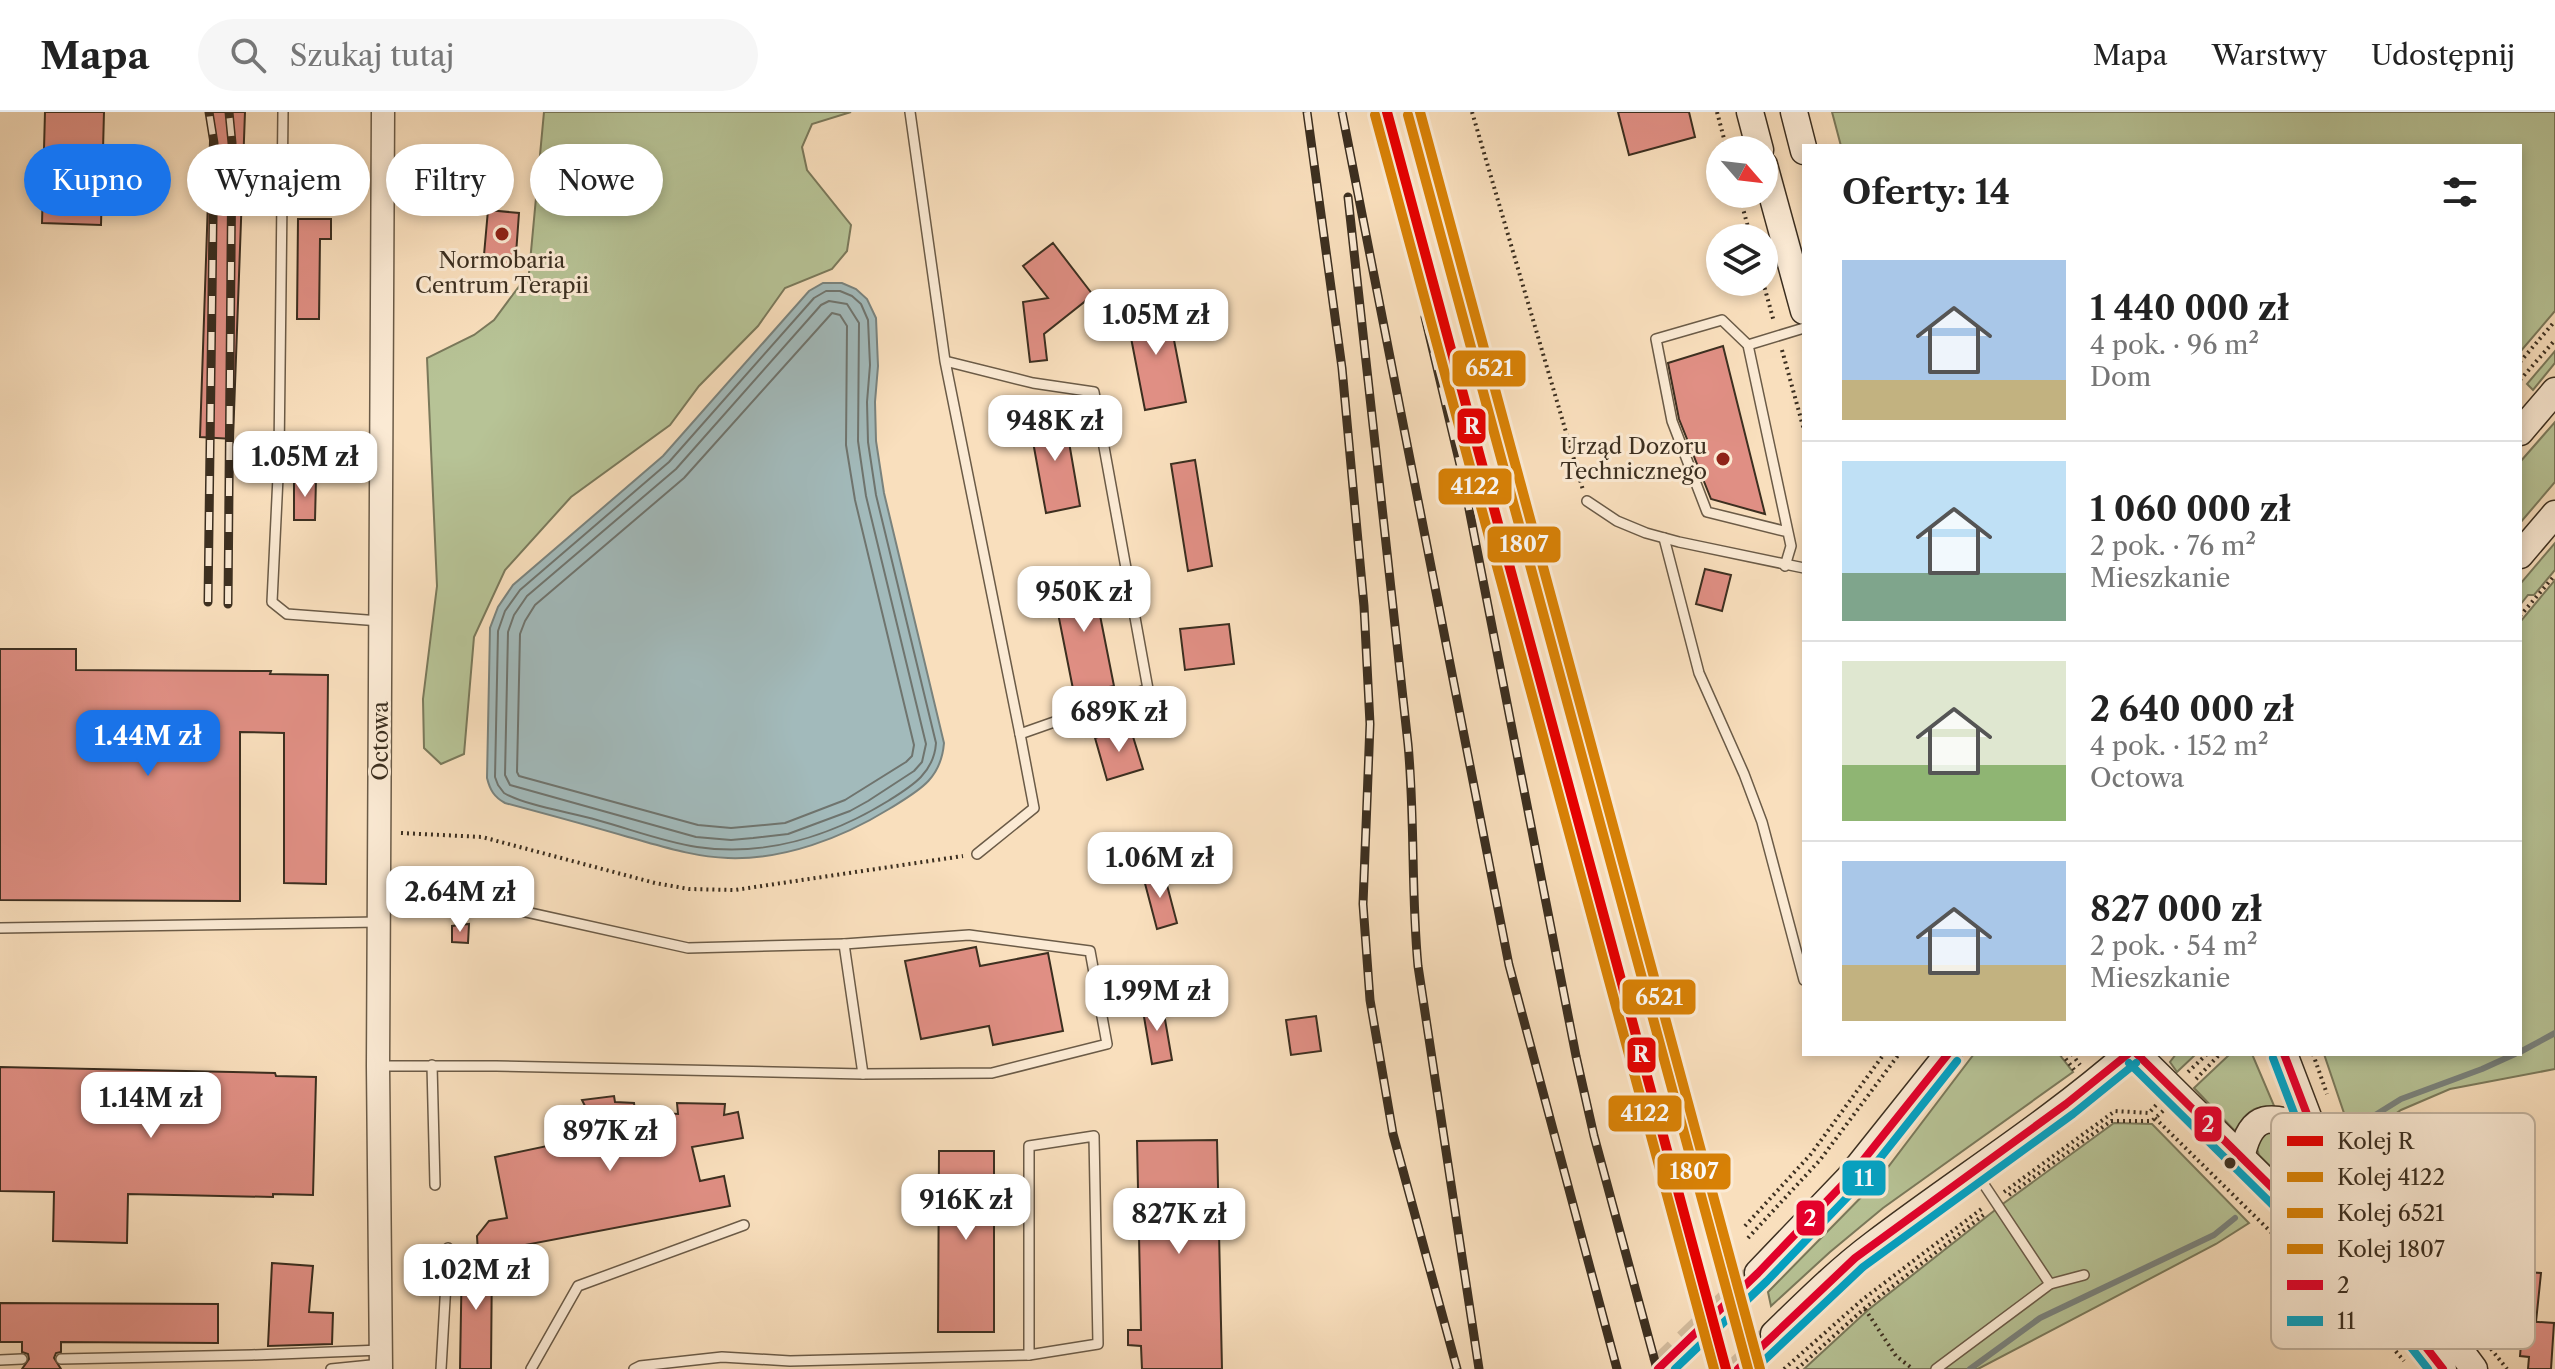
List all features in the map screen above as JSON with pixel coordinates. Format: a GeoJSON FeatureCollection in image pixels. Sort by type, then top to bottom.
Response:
{"type":"FeatureCollection","features":[{"type":"Feature","properties":{"kind":"main road"},"geometry":{"type":"LineString","coordinates":[[1750,112],[1756,136]]}},
{"type":"Feature","properties":{"kind":"main road"},"geometry":{"type":"LineString","coordinates":[[1794,112],[1802,144]]}},
{"type":"Feature","properties":{"kind":"main road"},"geometry":{"type":"LineString","coordinates":[[1776,208],[1802,304]]}},
{"type":"Feature","properties":{"kind":"main road"},"geometry":{"type":"LineString","coordinates":[[2522,430],[2555,391]]}},
{"type":"Feature","properties":{"kind":"main road"},"geometry":{"type":"LineString","coordinates":[[2522,553],[2555,514]]}},
{"type":"Feature","properties":{"kind":"main road"},"geometry":{"type":"LineString","coordinates":[[1758,1273],[1849,1178],[1946,1056]]}},
{"type":"Feature","properties":{"kind":"main road"},"geometry":{"type":"LineString","coordinates":[[1774,1334],[1871,1246],[2037,1128],[2126,1056]]}},
{"type":"Feature","properties":{"kind":"main road"},"geometry":{"type":"LineString","coordinates":[[2139,1056],[2271,1187]]}},
{"type":"Feature","properties":{"kind":"main road"},"geometry":{"type":"LineString","coordinates":[[2285,1056],[2307,1113]]}},
{"type":"Feature","properties":{"kind":"main road"},"geometry":{"type":"LineString","coordinates":[[2241,1158],[2246,1136],[2254,1126],[2271,1119]]}},
{"type":"Feature","properties":{"kind":"main road"},"geometry":{"type":"LineString","coordinates":[[2427,1349],[2443,1369]]}},
{"type":"Feature","properties":{"kind":"main road"},"geometry":{"type":"LineString","coordinates":[[2459,1349],[2474,1369]]}},
{"type":"Feature","properties":{"kind":"street","name":"Octowa"},"geometry":{"type":"LineString","coordinates":[[381,1361],[378,1066],[383,112]]}},
{"type":"Feature","properties":{"kind":"lane"},"geometry":{"type":"LineString","coordinates":[[283,112],[279,456],[272,602],[287,614],[380,621]]}},
{"type":"Feature","properties":{"kind":"lane"},"geometry":{"type":"LineString","coordinates":[[910,112],[945,361],[1034,808],[977,854]]}},
{"type":"Feature","properties":{"kind":"lane"},"geometry":{"type":"LineString","coordinates":[[1785,566],[1791,546],[1748,345],[1722,320],[1656,339],[1672,421],[1707,512],[1788,532]]}},
{"type":"Feature","properties":{"kind":"lane"},"geometry":{"type":"LineString","coordinates":[[1748,345],[1802,329]]}},
{"type":"Feature","properties":{"kind":"lane"},"geometry":{"type":"LineString","coordinates":[[945,361],[1033,383],[1094,392],[1148,689],[1020,734]]}},
{"type":"Feature","properties":{"kind":"lane"},"geometry":{"type":"LineString","coordinates":[[1587,501],[1617,521],[1664,538],[1802,568]]}},
{"type":"Feature","properties":{"kind":"lane"},"geometry":{"type":"LineString","coordinates":[[1664,538],[1699,673],[1762,822],[1802,972]]}},
{"type":"Feature","properties":{"kind":"lane"},"geometry":{"type":"LineString","coordinates":[[378,1066],[863,1074],[992,1073],[1107,1044],[1090,951],[969,935],[844,944],[688,948],[463,898],[379,896]]}},
{"type":"Feature","properties":{"kind":"lane"},"geometry":{"type":"LineString","coordinates":[[0,928],[379,922]]}},
{"type":"Feature","properties":{"kind":"lane"},"geometry":{"type":"LineString","coordinates":[[844,944],[863,1074]]}},
{"type":"Feature","properties":{"kind":"lane"},"geometry":{"type":"LineString","coordinates":[[432,1065],[435,1185]]}},
{"type":"Feature","properties":{"kind":"lane"},"geometry":{"type":"LineString","coordinates":[[634,1369],[722,1357],[790,1361],[1029,1355],[1098,1344],[1094,1136],[1029,1146],[1029,1355]]}},
{"type":"Feature","properties":{"kind":"lane"},"geometry":{"type":"LineString","coordinates":[[1975,1171],[2050,1284]]}},
{"type":"Feature","properties":{"kind":"lane"},"geometry":{"type":"LineString","coordinates":[[531,1369],[578,1286],[744,1225]]}},
{"type":"Feature","properties":{"kind":"lane"},"geometry":{"type":"LineString","coordinates":[[441,1369],[448,1248]]}},
{"type":"Feature","properties":{"kind":"lane"},"geometry":{"type":"LineString","coordinates":[[1936,1369],[2050,1284],[2084,1275]]}},
{"type":"Feature","properties":{"kind":"lane"},"geometry":{"type":"LineString","coordinates":[[61,1359],[252,1355],[381,1361]]}},
{"type":"Feature","properties":{"kind":"lane"},"geometry":{"type":"LineString","coordinates":[[722,1357],[724,1369]]}},
{"type":"Feature","properties":{"kind":"lane"},"geometry":{"type":"LineString","coordinates":[[0,1360],[22,1359]]}},
{"type":"Feature","properties":{"kind":"lane"},"geometry":{"type":"LineString","coordinates":[[331,1369],[381,1361]]}},
{"type":"Feature","properties":{"kind":"path"},"geometry":{"type":"LineString","coordinates":[[1472,112],[1587,501]]}},
{"type":"Feature","properties":{"kind":"path"},"geometry":{"type":"LineString","coordinates":[[1717,112],[1723,136]]}},
{"type":"Feature","properties":{"kind":"path"},"geometry":{"type":"LineString","coordinates":[[1767,296],[1802,423]]}},
{"type":"Feature","properties":{"kind":"path"},"geometry":{"type":"LineString","coordinates":[[2522,360],[2555,321]]}},
{"type":"Feature","properties":{"kind":"path"},"geometry":{"type":"LineString","coordinates":[[2522,378],[2555,340]]}},
{"type":"Feature","properties":{"kind":"path"},"geometry":{"type":"LineString","coordinates":[[2522,614],[2555,575]]}},
{"type":"Feature","properties":{"kind":"path"},"geometry":{"type":"LineString","coordinates":[[379,832],[482,837],[655,883],[689,889],[735,890],[977,854]]}},
{"type":"Feature","properties":{"kind":"path"},"geometry":{"type":"LineString","coordinates":[[1745,1226],[1811,1154],[1883,1056]]}},
{"type":"Feature","properties":{"kind":"path"},"geometry":{"type":"LineString","coordinates":[[1748,1238],[1820,1160],[1898,1056]]}},
{"type":"Feature","properties":{"kind":"path"},"geometry":{"type":"LineString","coordinates":[[2314,1056],[2329,1098]]}},
{"type":"Feature","properties":{"kind":"path"},"geometry":{"type":"LineString","coordinates":[[1784,1369],[1862,1300],[2115,1111],[2149,1113]]}},
{"type":"Feature","properties":{"kind":"path"},"geometry":{"type":"LineString","coordinates":[[2155,1118],[2271,1232]]}},
{"type":"Feature","properties":{"kind":"path"},"geometry":{"type":"LineString","coordinates":[[1865,1308],[1896,1356],[1913,1369]]}},
{"type":"Feature","properties":{"kind":"path"},"geometry":{"type":"LineString","coordinates":[[2394,1349],[2411,1369]]}},
{"type":"Feature","properties":{"kind":"path"},"geometry":{"type":"LineString","coordinates":[[2491,1349],[2507,1369]]}},
{"type":"Feature","properties":{"kind":"green space"},"geometry":{"type":"Polygon","coordinates":[[[544,112],[851,112],[812,124],[802,147],[807,170],[851,225],[847,251],[832,269],[785,288],[758,326],[699,386],[670,425],[571,497],[505,570],[474,637],[464,754],[441,764],[424,748],[423,699],[437,586],[427,358],[474,335],[494,320],[529,273],[534,216],[663,216],[663,144],[541,144],[544,112]]]}},
{"type":"Feature","properties":{"kind":"green space"},"geometry":{"type":"Polygon","coordinates":[[[1832,112],[2555,112],[2555,311],[2522,350],[2522,144],[1840,144],[1832,112]]]}},
{"type":"Feature","properties":{"kind":"green space"},"geometry":{"type":"Polygon","coordinates":[[[2555,351],[2555,363],[2533,390],[2527,384],[2555,351]]]}},
{"type":"Feature","properties":{"kind":"green space"},"geometry":{"type":"Polygon","coordinates":[[[2555,422],[2555,482],[2522,521],[2522,460],[2555,422]]]}},
{"type":"Feature","properties":{"kind":"green space"},"geometry":{"type":"Polygon","coordinates":[[[2555,543],[2555,570],[2534,595],[2528,595],[2522,602],[2522,582],[2555,543]]]}},
{"type":"Feature","properties":{"kind":"green space"},"geometry":{"type":"Polygon","coordinates":[[[2555,580],[2555,1069],[2450,1089],[2397,1113],[2344,1113],[2325,1056],[2522,1056],[2522,620],[2555,580]]]}},
{"type":"Feature","properties":{"kind":"green space"},"geometry":{"type":"Polygon","coordinates":[[[1972,1056],[2061,1056],[2073,1072],[1883,1208],[1771,1306],[1768,1292],[1879,1179],[1972,1056]]]}},
{"type":"Feature","properties":{"kind":"green space"},"geometry":{"type":"Polygon","coordinates":[[[2174,1056],[2194,1056],[2177,1072],[2170,1062],[2174,1056]]]}},
{"type":"Feature","properties":{"kind":"green space"},"geometry":{"type":"Polygon","coordinates":[[[2228,1056],[2253,1056],[2275,1108],[2262,1107],[2251,1111],[2235,1131],[2194,1088],[2228,1056]]]}},
{"type":"Feature","properties":{"kind":"green space"},"geometry":{"type":"Polygon","coordinates":[[[2114,1123],[2152,1124],[2249,1223],[2216,1244],[1978,1369],[1804,1369],[1868,1310],[2004,1203],[2114,1123]]]}},
{"type":"Feature","properties":{"kind":"green space"},"geometry":{"type":"Polygon","coordinates":[[[2271,1132],[2271,1167],[2259,1155],[2257,1149],[2261,1137],[2271,1132]]]}},
{"type":"Feature","properties":{"kind":"water"},"geometry":{"type":"Polygon","coordinates":[[[823,283],[842,283],[856,289],[867,299],[876,318],[876,441],[884,493],[944,743],[933,775],[909,796],[852,829],[791,851],[749,858],[703,856],[501,801],[493,793],[487,778],[490,628],[498,607],[513,585],[663,456],[809,291],[823,283]]]}},
{"type":"Feature","properties":{"kind":"building"},"geometry":{"type":"Polygon","coordinates":[[[45,112],[104,112],[103,144],[44,144],[45,112]]]}},
{"type":"Feature","properties":{"kind":"building"},"geometry":{"type":"Polygon","coordinates":[[[211,112],[245,112],[244,144],[210,144],[211,112]]]}},
{"type":"Feature","properties":{"kind":"building"},"geometry":{"type":"Polygon","coordinates":[[[1618,112],[1689,112],[1695,137],[1629,155],[1618,112]]]}},
{"type":"Feature","properties":{"kind":"building","name":"Normobaria Centrum Terapii"},"geometry":{"type":"Polygon","coordinates":[[[514,213],[519,213],[515,268],[489,266],[490,255],[484,255],[487,216],[514,216],[514,213]]]}},
{"type":"Feature","properties":{"kind":"building"},"geometry":{"type":"Polygon","coordinates":[[[42,216],[101,216],[101,225],[42,223],[42,216]]]}},
{"type":"Feature","properties":{"kind":"building"},"geometry":{"type":"Polygon","coordinates":[[[207,216],[241,216],[233,439],[200,437],[207,216]]]}},
{"type":"Feature","properties":{"kind":"building"},"geometry":{"type":"Polygon","coordinates":[[[298,219],[331,219],[331,239],[320,239],[319,319],[297,319],[298,219]]]}},
{"type":"Feature","properties":{"kind":"building"},"geometry":{"type":"Polygon","coordinates":[[[1053,243],[1093,295],[1044,334],[1047,360],[1030,362],[1023,302],[1048,298],[1023,266],[1053,243]]]}},
{"type":"Feature","properties":{"kind":"building"},"geometry":{"type":"Polygon","coordinates":[[[1167,304],[1186,402],[1145,410],[1126,312],[1167,304]]]}},
{"type":"Feature","properties":{"kind":"building","name":"Urząd Dozoru Technicznego"},"geometry":{"type":"Polygon","coordinates":[[[1723,346],[1765,514],[1711,499],[1679,419],[1668,363],[1723,346]]]}},
{"type":"Feature","properties":{"kind":"building"},"geometry":{"type":"Polygon","coordinates":[[[1064,413],[1080,506],[1046,513],[1029,420],[1064,413]]]}},
{"type":"Feature","properties":{"kind":"building"},"geometry":{"type":"Polygon","coordinates":[[[1195,460],[1212,566],[1188,571],[1171,464],[1195,460]]]}},
{"type":"Feature","properties":{"kind":"building"},"geometry":{"type":"Polygon","coordinates":[[[294,477],[316,478],[315,520],[294,520],[294,477]]]}},
{"type":"Feature","properties":{"kind":"building"},"geometry":{"type":"Polygon","coordinates":[[[1705,569],[1731,575],[1722,611],[1696,604],[1705,569]]]}},
{"type":"Feature","properties":{"kind":"building"},"geometry":{"type":"Polygon","coordinates":[[[1091,570],[1114,686],[1074,694],[1054,593],[1067,590],[1064,575],[1091,570]]]}},
{"type":"Feature","properties":{"kind":"building"},"geometry":{"type":"Polygon","coordinates":[[[1229,624],[1234,664],[1185,670],[1180,629],[1229,624]]]}},
{"type":"Feature","properties":{"kind":"building"},"geometry":{"type":"Polygon","coordinates":[[[0,649],[76,649],[76,670],[271,671],[270,674],[328,675],[326,884],[284,883],[284,733],[240,732],[240,901],[0,900],[0,649]]]}},
{"type":"Feature","properties":{"kind":"building"},"geometry":{"type":"Polygon","coordinates":[[[1130,727],[1143,769],[1107,780],[1095,738],[1130,727]]]}},
{"type":"Feature","properties":{"kind":"building"},"geometry":{"type":"Polygon","coordinates":[[[1163,870],[1177,923],[1157,929],[1143,876],[1163,870]]]}},
{"type":"Feature","properties":{"kind":"building"},"geometry":{"type":"Polygon","coordinates":[[[469,924],[468,943],[452,942],[452,926],[469,924]]]}},
{"type":"Feature","properties":{"kind":"building"},"geometry":{"type":"Polygon","coordinates":[[[976,947],[980,966],[1048,953],[1063,1031],[993,1045],[989,1026],[921,1039],[905,961],[976,947]]]}},
{"type":"Feature","properties":{"kind":"building"},"geometry":{"type":"Polygon","coordinates":[[[1162,1002],[1172,1060],[1152,1064],[1142,1005],[1162,1002]]]}},
{"type":"Feature","properties":{"kind":"building"},"geometry":{"type":"Polygon","coordinates":[[[1316,1016],[1321,1051],[1291,1055],[1286,1020],[1316,1016]]]}},
{"type":"Feature","properties":{"kind":"building"},"geometry":{"type":"Polygon","coordinates":[[[0,1067],[275,1073],[276,1076],[316,1077],[313,1195],[128,1194],[127,1243],[53,1241],[54,1192],[0,1191],[0,1067]]]}},
{"type":"Feature","properties":{"kind":"building"},"geometry":{"type":"Polygon","coordinates":[[[614,1096],[615,1102],[634,1103],[635,1111],[678,1114],[677,1103],[725,1104],[724,1115],[738,1112],[743,1138],[692,1147],[700,1181],[724,1176],[730,1206],[478,1254],[477,1236],[489,1221],[507,1218],[495,1157],[557,1144],[571,1111],[585,1106],[582,1100],[614,1096]]]}},
{"type":"Feature","properties":{"kind":"building"},"geometry":{"type":"Polygon","coordinates":[[[1217,1140],[1222,1369],[1142,1369],[1141,1346],[1128,1345],[1128,1330],[1141,1330],[1137,1141],[1217,1140]]]}},
{"type":"Feature","properties":{"kind":"building"},"geometry":{"type":"Polygon","coordinates":[[[939,1151],[994,1151],[994,1332],[938,1332],[939,1151]]]}},
{"type":"Feature","properties":{"kind":"building"},"geometry":{"type":"Polygon","coordinates":[[[462,1254],[492,1255],[491,1369],[460,1369],[462,1254]]]}},
{"type":"Feature","properties":{"kind":"building"},"geometry":{"type":"Polygon","coordinates":[[[272,1263],[313,1266],[309,1312],[333,1313],[332,1344],[268,1346],[272,1263]]]}},
{"type":"Feature","properties":{"kind":"building"},"geometry":{"type":"Polygon","coordinates":[[[2535,1273],[2541,1273],[2535,1322],[2535,1273]]]}},
{"type":"Feature","properties":{"kind":"building"},"geometry":{"type":"Polygon","coordinates":[[[0,1303],[218,1304],[218,1343],[61,1342],[61,1352],[56,1353],[54,1358],[61,1369],[22,1369],[29,1359],[28,1354],[22,1352],[22,1342],[0,1342],[0,1303]]]}},
{"type":"Feature","properties":{"kind":"building"},"geometry":{"type":"Polygon","coordinates":[[[2535,1322],[2554,1323],[2551,1369],[2528,1369],[2529,1357],[2520,1356],[2521,1349],[2535,1349],[2535,1322]]]}},
{"type":"Feature","properties":{"kind":"waterway"},"geometry":{"type":"LineString","coordinates":[[2522,1051],[2555,1033]]}},
{"type":"Feature","properties":{"kind":"waterway"},"geometry":{"type":"LineString","coordinates":[[2378,1113],[2401,1099],[2511,1056]]}},
{"type":"Feature","properties":{"kind":"waterway"},"geometry":{"type":"LineString","coordinates":[[1970,1369],[2040,1318],[2214,1235],[2235,1218]]}},
{"type":"Feature","properties":{"kind":"tunnel"},"geometry":{"type":"LineString","coordinates":[[1658,1369],[1758,1273]]}},
{"type":"Feature","properties":{"kind":"tunnel"},"geometry":{"type":"LineString","coordinates":[[1738,1369],[1774,1334]]}},
{"type":"Feature","properties":{"kind":"railway"},"geometry":{"type":"LineString","coordinates":[[208,602],[214,143],[209,112]]}},
{"type":"Feature","properties":{"kind":"railway"},"geometry":{"type":"LineString","coordinates":[[228,604],[232,143],[229,112]]}},
{"type":"Feature","properties":{"kind":"railway"},"geometry":{"type":"LineString","coordinates":[[1307,112],[1342,368],[1364,606],[1370,724],[1363,904],[1370,1000],[1393,1134],[1457,1369]]}},
{"type":"Feature","properties":{"kind":"railway"},"geometry":{"type":"LineString","coordinates":[[1342,112],[1509,965],[1617,1369]]}},
{"type":"Feature","properties":{"kind":"railway"},"geometry":{"type":"LineString","coordinates":[[1348,197],[1408,744],[1418,966],[1479,1369]]}},
{"type":"Feature","properties":{"kind":"railway"},"geometry":{"type":"LineString","coordinates":[[1425,317],[1462,473],[1576,1056],[1594,1136],[1657,1369]]}},
{"type":"Feature","properties":{"kind":"rail line","name":"R"},"geometry":{"type":"LineString","coordinates":[[1387,112],[1726,1369]]}},
{"type":"Feature","properties":{"kind":"rail line","name":"6521"},"geometry":{"type":"LineString","coordinates":[[1420,112],[1760,1369]]}},
{"type":"Feature","properties":{"kind":"rail line","name":"4122"},"geometry":{"type":"LineString","coordinates":[[1375,115],[1714,1369]]}},
{"type":"Feature","properties":{"kind":"rail line","name":"1807"},"geometry":{"type":"LineString","coordinates":[[1408,115],[1748,1369]]}},
{"type":"Feature","properties":{"kind":"transit line","name":"2"},"geometry":{"type":"LineString","coordinates":[[1658,1369],[1758,1273],[1849,1178],[1946,1056]]}},
{"type":"Feature","properties":{"kind":"transit line","name":"2"},"geometry":{"type":"LineString","coordinates":[[1738,1369],[1855,1258],[2066,1104],[2126,1056]]}},
{"type":"Feature","properties":{"kind":"transit line","name":"2"},"geometry":{"type":"LineString","coordinates":[[2139,1056],[2271,1186]]}},
{"type":"Feature","properties":{"kind":"transit line","name":"2"},"geometry":{"type":"LineString","coordinates":[[2285,1056],[2307,1113]]}},
{"type":"Feature","properties":{"kind":"transit line","name":"11"},"geometry":{"type":"LineString","coordinates":[[2273,1058],[2294,1113]]}},
{"type":"Feature","properties":{"kind":"transit line","name":"11"},"geometry":{"type":"LineString","coordinates":[[1675,1369],[1767,1281],[1858,1186],[1957,1061]]}},
{"type":"Feature","properties":{"kind":"transit line","name":"11"},"geometry":{"type":"LineString","coordinates":[[2129,1063],[2271,1203]]}},
{"type":"Feature","properties":{"kind":"transit line","name":"11"},"geometry":{"type":"LineString","coordinates":[[1755,1369],[1863,1267],[2073,1114],[2136,1063]]}},
{"type":"Feature","properties":{"kind":"transit line","name":"11"},"geometry":{"type":"LineString","coordinates":[[2412,1349],[2428,1369]]}},
{"type":"Feature","properties":{"kind":"transit line","name":"2"},"geometry":{"type":"LineString","coordinates":[[2427,1349],[2443,1369]]}},
{"type":"Feature","properties":{"kind":"place","name":"Normobaria Centrum Terapii"},"geometry":{"type":"Point","coordinates":[502,234]}},
{"type":"Feature","properties":{"kind":"place","name":"Urząd Dozoru Technicznego"},"geometry":{"type":"Point","coordinates":[1723,459]}}]}
